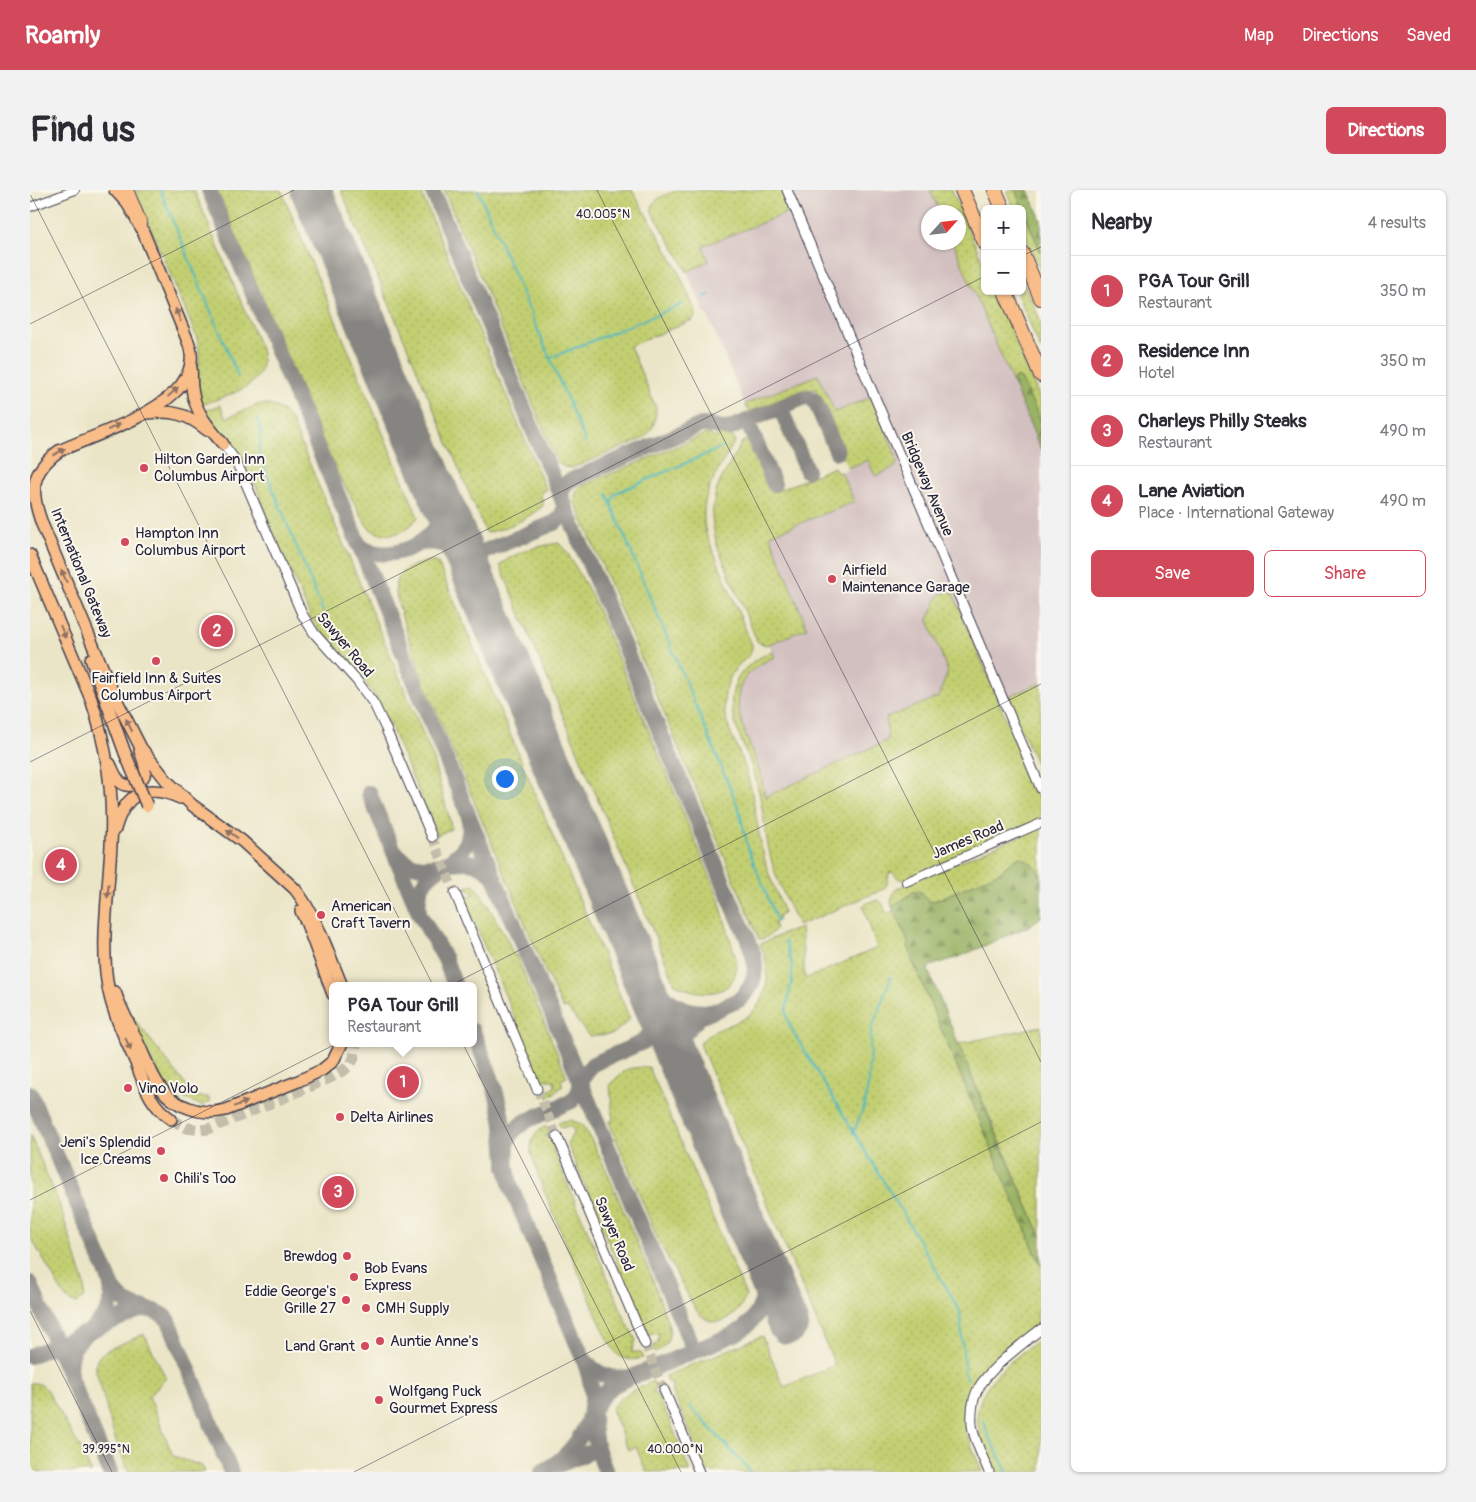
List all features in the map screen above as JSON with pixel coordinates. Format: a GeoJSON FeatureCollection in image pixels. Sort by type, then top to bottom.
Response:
{"type":"FeatureCollection","features":[{"type":"Feature","properties":{"kind":"highway"},"geometry":{"type":"LineString","coordinates":[[126,190],[140,224]]}},
{"type":"Feature","properties":{"kind":"highway"},"geometry":{"type":"LineString","coordinates":[[962,190],[981,235]]}},
{"type":"Feature","properties":{"kind":"highway"},"geometry":{"type":"LineString","coordinates":[[995,190],[1001,205]]}},
{"type":"Feature","properties":{"kind":"highway"},"geometry":{"type":"LineString","coordinates":[[1026,262],[1041,298]]}},
{"type":"Feature","properties":{"kind":"highway"},"geometry":{"type":"LineString","coordinates":[[1007,295],[1041,375]]}},
{"type":"Feature","properties":{"kind":"main road"},"geometry":{"type":"LineString","coordinates":[[114,190],[126,203],[140,224],[188,339],[192,389],[196,405],[204,421],[223,444]]}},
{"type":"Feature","properties":{"kind":"main road","name":"International Gateway"},"geometry":{"type":"LineString","coordinates":[[191,362],[185,378],[176,391],[163,402],[144,413],[59,451],[45,462],[36,475],[34,496],[42,524],[72,597],[113,693],[137,741],[167,781],[192,805],[258,854]]}},
{"type":"Feature","properties":{"kind":"main road"},"geometry":{"type":"LineString","coordinates":[[144,413],[163,411],[178,413],[201,425],[223,444]]}},
{"type":"Feature","properties":{"kind":"main road"},"geometry":{"type":"LineString","coordinates":[[30,555],[91,700],[112,769],[118,779],[125,785],[133,785],[138,782],[145,772],[137,741]]}},
{"type":"Feature","properties":{"kind":"main road"},"geometry":{"type":"LineString","coordinates":[[72,597],[89,653],[125,753],[147,806]]}},
{"type":"Feature","properties":{"kind":"main road"},"geometry":{"type":"LineString","coordinates":[[99,724],[110,787],[111,842],[105,947],[106,979],[109,996],[151,1100],[171,1120]]}},
{"type":"Feature","properties":{"kind":"main road"},"geometry":{"type":"LineString","coordinates":[[111,842],[120,813],[130,800],[142,792],[150,790],[161,791],[180,797],[192,805]]}},
{"type":"Feature","properties":{"kind":"main road"},"geometry":{"type":"LineString","coordinates":[[258,854],[302,898],[318,927],[340,982]]}},
{"type":"Feature","properties":{"kind":"main road"},"geometry":{"type":"LineString","coordinates":[[258,854],[284,884],[303,914],[329,983]]}},
{"type":"Feature","properties":{"kind":"main road"},"geometry":{"type":"LineString","coordinates":[[105,947],[116,995],[156,1081],[164,1094],[171,1100],[194,1110],[208,1112],[226,1110],[285,1087],[326,1067],[333,1060],[340,1047]]}},
{"type":"Feature","properties":{"kind":"street"},"geometry":{"type":"LineString","coordinates":[[30,207],[75,190]]}},
{"type":"Feature","properties":{"kind":"street","name":"Bridgeway Avenue"},"geometry":{"type":"LineString","coordinates":[[787,190],[1041,789]]}},
{"type":"Feature","properties":{"kind":"street","name":"Sawyer Road"},"geometry":{"type":"LineString","coordinates":[[223,444],[243,477],[302,614],[314,633],[367,693],[380,715],[432,836]]}},
{"type":"Feature","properties":{"kind":"street","name":"James Road"},"geometry":{"type":"LineString","coordinates":[[906,882],[1041,823]]}},
{"type":"Feature","properties":{"kind":"street"},"geometry":{"type":"LineString","coordinates":[[455,893],[537,1089]]}},
{"type":"Feature","properties":{"kind":"street","name":"Sawyer Road"},"geometry":{"type":"LineString","coordinates":[[557,1136],[645,1344]]}},
{"type":"Feature","properties":{"kind":"street"},"geometry":{"type":"LineString","coordinates":[[989,1472],[973,1432],[972,1414],[976,1394],[980,1384],[987,1376],[1041,1329]]}},
{"type":"Feature","properties":{"kind":"street"},"geometry":{"type":"LineString","coordinates":[[664,1390],[698,1472]]}},
{"type":"Feature","properties":{"kind":"shaded area"},"geometry":{"type":"Polygon","coordinates":[[[783,190],[930,190],[937,205],[921,205],[921,250],[956,250],[1041,450],[1041,683],[999,701],[953,593],[929,620],[948,672],[938,697],[886,718],[888,740],[765,797],[759,768],[738,710],[738,697],[747,675],[757,666],[775,657],[769,644],[807,628],[770,535],[853,503],[841,472],[868,460],[875,475],[895,467],[835,412],[818,375],[745,404],[687,272],[708,261],[703,246],[792,211],[783,190]]]}},
{"type":"Feature","properties":{"kind":"green space"},"geometry":{"type":"Polygon","coordinates":[[[135,190],[194,190],[261,349],[262,362],[260,372],[254,381],[245,387],[224,397],[202,405],[200,404],[197,387],[199,347],[197,338],[135,190]]]}},
{"type":"Feature","properties":{"kind":"green space"},"geometry":{"type":"Polygon","coordinates":[[[217,190],[281,190],[418,517],[408,528],[401,532],[387,535],[380,534],[367,526],[337,472],[332,459],[330,459],[217,190]]]}},
{"type":"Feature","properties":{"kind":"green space"},"geometry":{"type":"Polygon","coordinates":[[[341,190],[420,190],[546,490],[541,492],[543,506],[523,519],[502,529],[486,533],[341,190]]]}},
{"type":"Feature","properties":{"kind":"green space"},"geometry":{"type":"Polygon","coordinates":[[[444,190],[632,190],[675,264],[696,312],[692,320],[630,346],[656,408],[653,426],[642,439],[572,468],[564,467],[557,461],[444,190]]]}},
{"type":"Feature","properties":{"kind":"green space"},"geometry":{"type":"Polygon","coordinates":[[[678,190],[727,192],[740,190],[783,190],[792,211],[703,246],[709,261],[687,272],[652,212],[652,207],[656,200],[678,190]]]}},
{"type":"Feature","properties":{"kind":"green space"},"geometry":{"type":"Polygon","coordinates":[[[930,190],[952,190],[958,205],[937,205],[930,190]]]}},
{"type":"Feature","properties":{"kind":"green space"},"geometry":{"type":"Polygon","coordinates":[[[1007,190],[1015,190],[1021,205],[1013,205],[1007,190]]]}},
{"type":"Feature","properties":{"kind":"green space"},"geometry":{"type":"Polygon","coordinates":[[[1015,190],[1028,190],[1041,220],[1041,253],[1026,217],[1026,205],[1021,205],[1015,190]]]}},
{"type":"Feature","properties":{"kind":"green space"},"geometry":{"type":"Polygon","coordinates":[[[1026,217],[1041,253],[1041,272],[1026,237],[1026,217]]]}},
{"type":"Feature","properties":{"kind":"green space"},"geometry":{"type":"Polygon","coordinates":[[[966,223],[981,259],[981,295],[996,295],[1041,401],[1041,421],[1021,379],[1016,378],[1012,381],[956,250],[966,250],[966,223]]]}},
{"type":"Feature","properties":{"kind":"green space"},"geometry":{"type":"Polygon","coordinates":[[[1026,288],[1041,322],[1041,350],[1018,295],[1026,295],[1026,288]]]}},
{"type":"Feature","properties":{"kind":"green space"},"geometry":{"type":"Polygon","coordinates":[[[818,375],[835,412],[871,397],[896,455],[897,464],[895,467],[875,476],[868,460],[848,468],[815,388],[756,414],[749,410],[745,404],[818,375]]]}},
{"type":"Feature","properties":{"kind":"green space"},"geometry":{"type":"Polygon","coordinates":[[[1016,377],[1021,379],[1041,421],[1041,450],[1012,381],[1016,377]]]}},
{"type":"Feature","properties":{"kind":"green space"},"geometry":{"type":"Polygon","coordinates":[[[265,404],[280,410],[292,422],[435,762],[451,829],[437,835],[388,720],[366,683],[311,618],[266,515],[256,485],[252,483],[235,451],[204,414],[205,411],[220,405],[226,418],[257,405],[265,404]]]}},
{"type":"Feature","properties":{"kind":"green space"},"geometry":{"type":"Polygon","coordinates":[[[726,432],[732,435],[735,440],[710,486],[704,508],[704,520],[706,533],[752,645],[749,655],[730,677],[724,705],[727,722],[749,781],[767,867],[783,911],[778,921],[774,923],[776,929],[762,939],[759,939],[574,499],[577,490],[582,486],[706,434],[710,434],[714,438],[726,432]]]}},
{"type":"Feature","properties":{"kind":"green space"},"geometry":{"type":"Polygon","coordinates":[[[747,440],[754,443],[775,492],[834,467],[837,473],[841,472],[854,502],[770,535],[807,628],[767,645],[757,641],[716,543],[712,517],[715,495],[720,481],[742,442],[747,440]]]}},
{"type":"Feature","properties":{"kind":"green space"},"geometry":{"type":"Polygon","coordinates":[[[559,543],[568,554],[590,592],[717,893],[737,963],[735,975],[730,983],[723,989],[715,992],[695,991],[675,984],[500,565],[513,556],[528,550],[559,543]]]}},
{"type":"Feature","properties":{"kind":"green space"},"geometry":{"type":"Polygon","coordinates":[[[430,561],[438,563],[630,1019],[613,1034],[588,1035],[567,1008],[563,1009],[546,973],[417,665],[400,610],[396,582],[405,570],[430,561]]]}},
{"type":"Feature","properties":{"kind":"green space"},"geometry":{"type":"Polygon","coordinates":[[[949,591],[953,593],[1041,802],[1041,819],[903,880],[892,872],[889,873],[884,889],[798,926],[782,891],[773,864],[758,786],[733,716],[732,697],[737,681],[751,663],[772,651],[775,657],[756,667],[745,678],[739,691],[738,704],[746,735],[760,774],[765,797],[888,740],[886,718],[938,697],[948,672],[928,620],[939,595],[949,591]]]}},
{"type":"Feature","properties":{"kind":"green space"},"geometry":{"type":"Polygon","coordinates":[[[1041,683],[1041,774],[1007,697],[1041,683]]]}},
{"type":"Feature","properties":{"kind":"green space"},"geometry":{"type":"Polygon","coordinates":[[[1041,827],[1041,877],[1036,867],[1014,859],[1000,872],[934,901],[928,901],[920,891],[915,891],[892,907],[891,902],[896,889],[1041,827]]]}},
{"type":"Feature","properties":{"kind":"green space"},"geometry":{"type":"Polygon","coordinates":[[[1022,857],[1036,867],[1041,877],[1041,917],[1029,926],[959,957],[930,966],[928,970],[985,1109],[1041,1236],[1041,1266],[912,960],[906,936],[892,907],[915,891],[920,891],[928,901],[934,901],[1000,872],[1014,859],[1022,857]]]}},
{"type":"Feature","properties":{"kind":"green space"},"geometry":{"type":"Polygon","coordinates":[[[473,884],[482,895],[508,941],[514,956],[516,955],[567,1077],[561,1080],[563,1086],[548,1098],[546,1092],[555,1087],[554,1080],[541,1080],[464,898],[475,894],[465,888],[473,884]]]}},
{"type":"Feature","properties":{"kind":"green space"},"geometry":{"type":"Polygon","coordinates":[[[878,900],[882,903],[887,914],[894,910],[906,936],[912,960],[1041,1266],[1041,1308],[1036,1312],[1039,1324],[1010,1346],[984,1370],[968,1399],[966,1416],[968,1436],[982,1472],[705,1472],[701,1456],[672,1394],[672,1384],[667,1382],[665,1376],[762,1336],[784,1387],[835,1365],[700,1044],[713,1032],[743,1019],[759,1004],[766,985],[767,975],[764,954],[760,944],[801,928],[805,979],[877,948],[863,906],[878,900]]]}},
{"type":"Feature","properties":{"kind":"green space"},"geometry":{"type":"Polygon","coordinates":[[[128,1011],[192,1093],[198,1097],[208,1097],[210,1102],[202,1106],[178,1095],[165,1084],[153,1065],[128,1011]]]}},
{"type":"Feature","properties":{"kind":"green space"},"geometry":{"type":"Polygon","coordinates":[[[1041,1026],[1041,1236],[958,1044],[1041,1026]]]}},
{"type":"Feature","properties":{"kind":"green space"},"geometry":{"type":"Polygon","coordinates":[[[649,1067],[746,1296],[731,1317],[717,1322],[703,1317],[696,1310],[660,1244],[609,1122],[613,1120],[610,1084],[627,1070],[649,1067]]]}},
{"type":"Feature","properties":{"kind":"green space"},"geometry":{"type":"Polygon","coordinates":[[[571,1120],[581,1124],[589,1135],[608,1174],[654,1283],[669,1328],[668,1341],[663,1348],[655,1353],[653,1347],[658,1342],[659,1333],[647,1335],[567,1143],[575,1131],[569,1126],[561,1128],[558,1122],[571,1120]]]}},
{"type":"Feature","properties":{"kind":"green space"},"geometry":{"type":"Polygon","coordinates":[[[546,1126],[549,1133],[545,1136],[554,1143],[554,1152],[626,1321],[636,1340],[631,1352],[641,1352],[643,1358],[633,1360],[624,1358],[618,1355],[610,1344],[558,1225],[531,1153],[531,1144],[534,1137],[546,1126]]]}},
{"type":"Feature","properties":{"kind":"green space"},"geometry":{"type":"Polygon","coordinates":[[[30,1135],[59,1203],[85,1286],[84,1297],[76,1303],[70,1302],[63,1294],[30,1236],[30,1135]]]}},
{"type":"Feature","properties":{"kind":"green space"},"geometry":{"type":"Polygon","coordinates":[[[144,1334],[166,1378],[149,1396],[173,1456],[202,1466],[205,1472],[129,1472],[115,1439],[96,1370],[96,1363],[107,1350],[144,1334]]]}},
{"type":"Feature","properties":{"kind":"green space"},"geometry":{"type":"Polygon","coordinates":[[[1041,1338],[1041,1472],[996,1472],[980,1436],[979,1404],[993,1379],[1041,1338]]]}},
{"type":"Feature","properties":{"kind":"green space"},"geometry":{"type":"Polygon","coordinates":[[[653,1381],[656,1387],[653,1391],[662,1401],[661,1404],[668,1416],[690,1472],[646,1472],[636,1447],[628,1450],[611,1409],[625,1395],[653,1381]]]}},
{"type":"Feature","properties":{"kind":"green space"},"geometry":{"type":"Polygon","coordinates":[[[30,1383],[40,1384],[47,1390],[81,1449],[91,1472],[30,1472],[30,1383]]]}},
{"type":"Feature","properties":{"kind":"waterway"},"geometry":{"type":"LineString","coordinates":[[160,190],[238,376]]}},
{"type":"Feature","properties":{"kind":"waterway"},"geometry":{"type":"LineString","coordinates":[[478,190],[586,443]]}},
{"type":"Feature","properties":{"kind":"waterway"},"geometry":{"type":"LineString","coordinates":[[703,297],[709,295]]}},
{"type":"Feature","properties":{"kind":"waterway"},"geometry":{"type":"LineString","coordinates":[[550,358],[683,304]]}},
{"type":"Feature","properties":{"kind":"waterway"},"geometry":{"type":"LineString","coordinates":[[257,418],[261,430],[259,455],[323,611]]}},
{"type":"Feature","properties":{"kind":"waterway"},"geometry":{"type":"LineString","coordinates":[[611,502],[616,493],[723,447]]}},
{"type":"Feature","properties":{"kind":"waterway"},"geometry":{"type":"LineString","coordinates":[[607,494],[739,809],[748,848],[777,921]]}},
{"type":"Feature","properties":{"kind":"waterway"},"geometry":{"type":"LineString","coordinates":[[785,941],[792,965],[792,979],[786,1010],[787,1019],[960,1311],[965,1376],[967,1380]]}},
{"type":"Feature","properties":{"kind":"waterway"},"geometry":{"type":"LineString","coordinates":[[853,1133],[864,1107],[869,1080],[871,1031],[891,977]]}},
{"type":"Feature","properties":{"kind":"waterway"},"geometry":{"type":"LineString","coordinates":[[690,1406],[751,1472]]}},
{"type":"Feature","properties":{"kind":"waterway"},"geometry":{"type":"LineString","coordinates":[[984,1420],[986,1430],[1007,1472]]}},
{"type":"Feature","properties":{"kind":"taxiway"},"geometry":{"type":"LineString","coordinates":[[209,190],[367,564],[483,851],[694,1351]]}},
{"type":"Feature","properties":{"kind":"taxiway"},"geometry":{"type":"LineString","coordinates":[[432,190],[747,937],[755,969],[753,980],[748,990],[739,1000],[593,1064],[587,1071],[578,1093],[572,1101],[526,1121],[514,1130],[507,1142],[506,1167]]}},
{"type":"Feature","properties":{"kind":"taxiway"},"geometry":{"type":"LineString","coordinates":[[563,502],[562,490],[569,481],[701,425],[728,429],[805,397],[815,401],[837,452]]}},
{"type":"Feature","properties":{"kind":"taxiway"},"geometry":{"type":"LineString","coordinates":[[780,407],[807,471]]}},
{"type":"Feature","properties":{"kind":"taxiway"},"geometry":{"type":"LineString","coordinates":[[747,421],[774,484]]}},
{"type":"Feature","properties":{"kind":"taxiway"},"geometry":{"type":"LineString","coordinates":[[358,544],[367,550],[377,553],[388,553],[400,552],[421,542],[430,534],[440,517],[440,503],[436,488]]}},
{"type":"Feature","properties":{"kind":"taxiway"},"geometry":{"type":"LineString","coordinates":[[417,544],[440,544],[470,554],[478,554],[554,523],[561,516],[565,505]]}},
{"type":"Feature","properties":{"kind":"taxiway"},"geometry":{"type":"LineString","coordinates":[[474,577],[475,559],[485,552]]}},
{"type":"Feature","properties":{"kind":"taxiway"},"geometry":{"type":"LineString","coordinates":[[369,793],[420,915],[445,959],[454,982]]}},
{"type":"Feature","properties":{"kind":"taxiway"},"geometry":{"type":"LineString","coordinates":[[419,910],[419,893],[425,881],[464,848],[469,836],[469,819]]}},
{"type":"Feature","properties":{"kind":"taxiway"},"geometry":{"type":"LineString","coordinates":[[394,850],[406,861],[418,866],[469,862],[481,866],[493,876]]}},
{"type":"Feature","properties":{"kind":"taxiway"},"geometry":{"type":"LineString","coordinates":[[636,963],[650,982],[666,998],[685,1009],[709,1012]]}},
{"type":"Feature","properties":{"kind":"taxiway"},"geometry":{"type":"LineString","coordinates":[[643,1041],[653,1029],[654,1006]]}},
{"type":"Feature","properties":{"kind":"taxiway"},"geometry":{"type":"LineString","coordinates":[[680,1068],[679,1048],[683,1036],[696,1021]]}},
{"type":"Feature","properties":{"kind":"taxiway"},"geometry":{"type":"LineString","coordinates":[[477,1041],[490,1074],[500,1108],[507,1170],[511,1187],[585,1363],[591,1386],[592,1401],[590,1412],[582,1433],[560,1460],[542,1472]]}},
{"type":"Feature","properties":{"kind":"taxiway"},"geometry":{"type":"LineString","coordinates":[[30,1093],[113,1288],[127,1303],[157,1312],[169,1321],[231,1472]]}},
{"type":"Feature","properties":{"kind":"taxiway"},"geometry":{"type":"LineString","coordinates":[[584,1359],[594,1370],[606,1376],[620,1378],[634,1376],[735,1334],[752,1321],[761,1304],[764,1285],[763,1264]]}},
{"type":"Feature","properties":{"kind":"taxiway"},"geometry":{"type":"LineString","coordinates":[[70,1374],[70,1359],[75,1347],[82,1337],[101,1321],[108,1311],[111,1298],[110,1282]]}},
{"type":"Feature","properties":{"kind":"taxiway"},"geometry":{"type":"LineString","coordinates":[[30,1283],[110,1472]]}},
{"type":"Feature","properties":{"kind":"taxiway"},"geometry":{"type":"LineString","coordinates":[[30,1356],[145,1308]]}},
{"type":"Feature","properties":{"kind":"taxiway"},"geometry":{"type":"LineString","coordinates":[[592,1412],[606,1392],[627,1379]]}},
{"type":"Feature","properties":{"kind":"taxiway"},"geometry":{"type":"LineString","coordinates":[[593,1412],[596,1443],[606,1472]]}},
{"type":"Feature","properties":{"kind":"taxiway"},"geometry":{"type":"LineString","coordinates":[[559,1465],[597,1449]]}},
{"type":"Feature","properties":{"kind":"runway"},"geometry":{"type":"LineString","coordinates":[[311,190],[788,1324]]}},
{"type":"Feature","properties":{"kind":"tunnel"},"geometry":{"type":"LineString","coordinates":[[432,837],[455,893]]}},
{"type":"Feature","properties":{"kind":"tunnel"},"geometry":{"type":"LineString","coordinates":[[171,1119],[187,1128],[208,1129],[330,1078],[351,1064],[355,1047]]}},
{"type":"Feature","properties":{"kind":"tunnel"},"geometry":{"type":"LineString","coordinates":[[537,1089],[557,1136]]}},
{"type":"Feature","properties":{"kind":"tunnel"},"geometry":{"type":"LineString","coordinates":[[645,1344],[664,1390]]}},
{"type":"Feature","properties":{"kind":"place","name":"Hilton Garden Inn Columbus Airport"},"geometry":{"type":"Point","coordinates":[144,468]}},
{"type":"Feature","properties":{"kind":"place","name":"Hampton Inn Columbus Airport"},"geometry":{"type":"Point","coordinates":[125,542]}},
{"type":"Feature","properties":{"kind":"place","name":"Airfield Maintenance Garage"},"geometry":{"type":"Point","coordinates":[832,579]}},
{"type":"Feature","properties":{"kind":"place","name":"Residence Inn"},"geometry":{"type":"Point","coordinates":[217,631]}},
{"type":"Feature","properties":{"kind":"place","name":"Fairfield Inn & Suites Columbus Airport"},"geometry":{"type":"Point","coordinates":[156,661]}},
{"type":"Feature","properties":{"kind":"place","name":"Lane Aviation"},"geometry":{"type":"Point","coordinates":[61,865]}},
{"type":"Feature","properties":{"kind":"place","name":"American Craft Tavern"},"geometry":{"type":"Point","coordinates":[321,915]}},
{"type":"Feature","properties":{"kind":"place","name":"PGA Tour Grill"},"geometry":{"type":"Point","coordinates":[403,1082]}},
{"type":"Feature","properties":{"kind":"place","name":"Vino Volo"},"geometry":{"type":"Point","coordinates":[128,1088]}},
{"type":"Feature","properties":{"kind":"place","name":"Delta Airlines"},"geometry":{"type":"Point","coordinates":[340,1117]}},
{"type":"Feature","properties":{"kind":"place","name":"Jeni's Splendid Ice Creams"},"geometry":{"type":"Point","coordinates":[161,1151]}},
{"type":"Feature","properties":{"kind":"place","name":"Chili's Too"},"geometry":{"type":"Point","coordinates":[164,1178]}},
{"type":"Feature","properties":{"kind":"place","name":"Charleys Philly Steaks"},"geometry":{"type":"Point","coordinates":[338,1192]}},
{"type":"Feature","properties":{"kind":"place","name":"Brewdog"},"geometry":{"type":"Point","coordinates":[347,1256]}},
{"type":"Feature","properties":{"kind":"place","name":"Bob Evans Express"},"geometry":{"type":"Point","coordinates":[354,1277]}},
{"type":"Feature","properties":{"kind":"place","name":"Eddie George's Grille 27"},"geometry":{"type":"Point","coordinates":[346,1300]}},
{"type":"Feature","properties":{"kind":"place","name":"CMH Supply"},"geometry":{"type":"Point","coordinates":[366,1308]}},
{"type":"Feature","properties":{"kind":"place","name":"Auntie Anne's"},"geometry":{"type":"Point","coordinates":[380,1341]}},
{"type":"Feature","properties":{"kind":"place","name":"Land Grant"},"geometry":{"type":"Point","coordinates":[365,1346]}},
{"type":"Feature","properties":{"kind":"place","name":"Wolfgang Puck Gourmet Express"},"geometry":{"type":"Point","coordinates":[379,1400]}}]}
